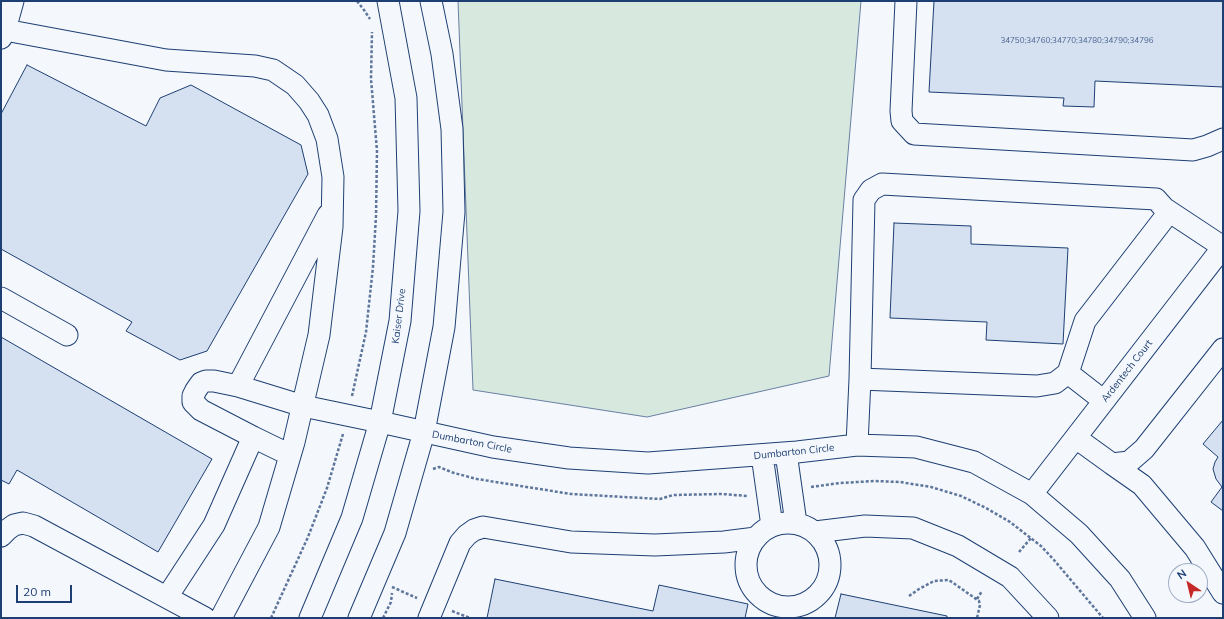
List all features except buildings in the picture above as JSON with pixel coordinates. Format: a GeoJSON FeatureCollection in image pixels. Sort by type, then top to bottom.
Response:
{"type":"FeatureCollection","features":[{"type":"Feature","properties":{"kind":"street"},"geometry":{"type":"LineString","coordinates":[[13,1],[2,33],[166,60],[255,66],[273,70],[294,85],[309,101],[318,115],[327,139],[333,177],[332,227],[318,335],[290,455],[269,527],[221,618]]}},
{"type":"Feature","properties":{"kind":"street","name":"Kaiser Drive"},"geometry":{"type":"LineString","coordinates":[[310,618],[352,518],[380,422],[400,321],[409,211],[406,98],[388,1]]}},
{"type":"Feature","properties":{"kind":"street"},"geometry":{"type":"LineString","coordinates":[[359,618],[394,533],[424,432],[444,327],[454,212],[452,129],[442,54],[431,1]]}},
{"type":"Feature","properties":{"kind":"street"},"geometry":{"type":"LineString","coordinates":[[906,1],[901,111],[902,121],[914,134],[1193,150],[1223,139]]}},
{"type":"Feature","properties":{"kind":"street"},"geometry":{"type":"LineString","coordinates":[[856,446],[860,379],[864,200],[871,190],[882,184],[1156,199],[1164,208],[1223,247]]}},
{"type":"Feature","properties":{"kind":"street"},"geometry":{"type":"LineString","coordinates":[[238,386],[332,208]]}},
{"type":"Feature","properties":{"kind":"street"},"geometry":{"type":"LineString","coordinates":[[860,379],[1037,386],[1055,383],[1068,374],[1085,321],[1166,216],[1164,208]]}},
{"type":"Feature","properties":{"kind":"street","name":"Ardentech Court"},"geometry":{"type":"LineString","coordinates":[[1032,494],[1223,247]]}},
{"type":"Feature","properties":{"kind":"street"},"geometry":{"type":"LineString","coordinates":[[1,298],[67,335]]}},
{"type":"Feature","properties":{"kind":"street"},"geometry":{"type":"LineString","coordinates":[[1112,464],[1130,462],[1144,450],[1223,349]]}},
{"type":"Feature","properties":{"kind":"street"},"geometry":{"type":"LineString","coordinates":[[1068,374],[1104,401]]}},
{"type":"Feature","properties":{"kind":"street","name":"Dumbarton Circle"},"geometry":{"type":"LineString","coordinates":[[253,437],[201,410],[193,402],[193,396],[201,383],[206,381],[214,381],[238,386],[302,406],[494,447],[569,458],[648,463],[762,455],[856,446],[916,448],[974,462],[1032,494],[1079,534],[1120,579],[1145,618]]}},
{"type":"Feature","properties":{"kind":"street"},"geometry":{"type":"LineString","coordinates":[[167,597],[214,525],[253,437],[290,455]]}},
{"type":"Feature","properties":{"kind":"street"},"geometry":{"type":"LineString","coordinates":[[1076,438],[1142,485],[1195,548],[1223,593]]}},
{"type":"Feature","properties":{"kind":"street"},"geometry":{"type":"LineString","coordinates":[[786,453],[796,523]]}},
{"type":"Feature","properties":{"kind":"street"},"geometry":{"type":"LineString","coordinates":[[429,618],[460,543],[467,534],[483,527],[571,542],[655,545],[724,542],[764,532],[784,523],[796,523],[815,532],[822,540],[828,549],[830,571],[822,591],[814,599],[793,607],[789,612],[782,607],[772,604],[762,598],[754,590],[749,581],[746,570],[750,548],[764,532],[762,455]]}},
{"type":"Feature","properties":{"kind":"street"},"geometry":{"type":"LineString","coordinates":[[1,536],[14,525],[23,523],[34,526],[205,618]]}},
{"type":"Feature","properties":{"kind":"street"},"geometry":{"type":"LineString","coordinates":[[815,532],[866,526],[914,528],[958,546],[1010,577],[1048,618]]}},
{"type":"Feature","properties":{"kind":"path"},"geometry":{"type":"LineString","coordinates":[[357,1],[371,22]]}},
{"type":"Feature","properties":{"kind":"path"},"geometry":{"type":"LineString","coordinates":[[271,618],[308,537],[340,447],[366,332],[376,216],[377,151],[371,79],[373,26]]}},
{"type":"Feature","properties":{"kind":"path"},"geometry":{"type":"LineString","coordinates":[[430,470],[439,467],[454,473],[477,479],[571,494],[660,498],[673,495],[722,494],[750,496]]}},
{"type":"Feature","properties":{"kind":"path"},"geometry":{"type":"LineString","coordinates":[[810,487],[840,483],[876,481],[900,482],[931,487],[961,496],[1010,522],[1031,538],[1054,560],[1103,618]]}},
{"type":"Feature","properties":{"kind":"path"},"geometry":{"type":"LineString","coordinates":[[1019,552],[1031,538]]}},
{"type":"Feature","properties":{"kind":"path"},"geometry":{"type":"LineString","coordinates":[[910,596],[934,581],[949,580],[979,601],[980,605],[977,618]]}},
{"type":"Feature","properties":{"kind":"path"},"geometry":{"type":"LineString","coordinates":[[383,618],[391,602],[392,587]]}},
{"type":"Feature","properties":{"kind":"path"},"geometry":{"type":"LineString","coordinates":[[977,599],[982,591]]}},
{"type":"Feature","properties":{"kind":"shaded area"},"geometry":{"type":"Polygon","coordinates":[[[458,1],[861,1],[829,376],[647,417],[473,390],[458,1]]]}}]}
